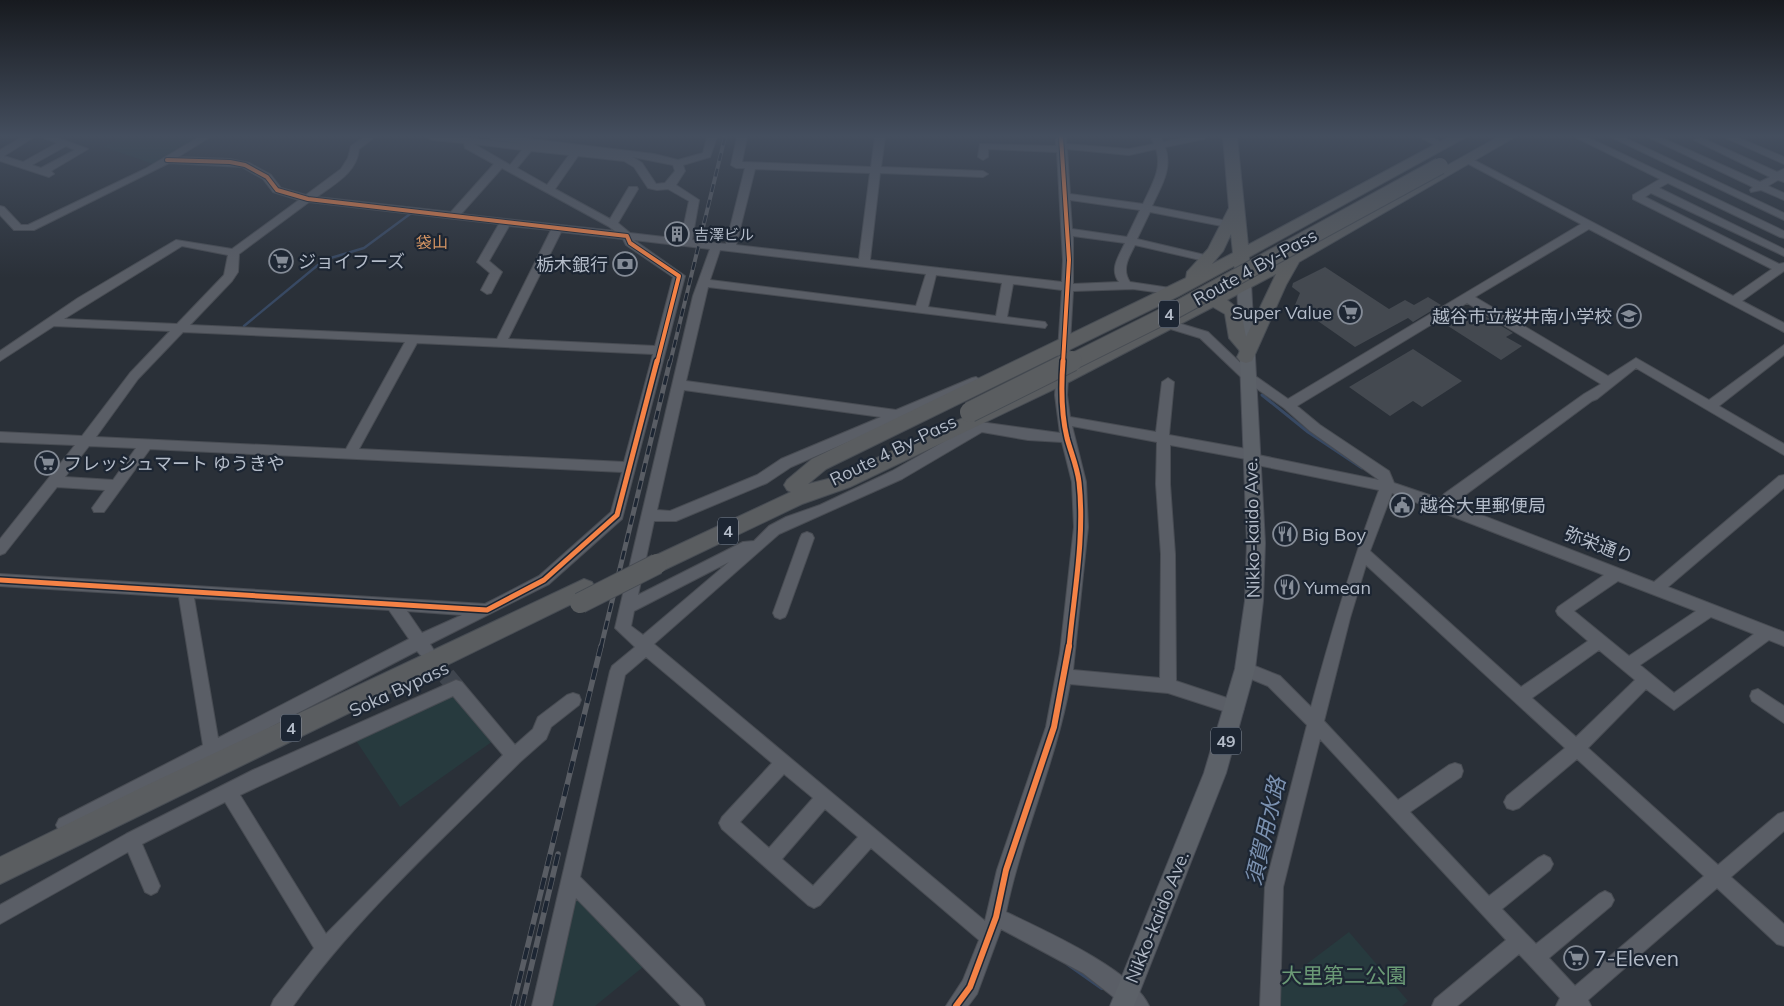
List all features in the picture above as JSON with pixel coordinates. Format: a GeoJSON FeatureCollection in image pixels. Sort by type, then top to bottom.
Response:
{"type":"FeatureCollection","features":[{"type":"Feature","properties":{"kind":"highway","name":"Nikko-kaido Ave."},"geometry":{"type":"LineString","coordinates":[[1234,184],[1244,283]]}},
{"type":"Feature","properties":{"kind":"highway"},"geometry":{"type":"LineString","coordinates":[[1241,255],[1280,232],[1373,184]]}},
{"type":"Feature","properties":{"kind":"highway","name":"Route 4 By-Pass"},"geometry":{"type":"LineString","coordinates":[[797,491],[971,415],[1174,311],[1400,184]]}},
{"type":"Feature","properties":{"kind":"highway"},"geometry":{"type":"LineString","coordinates":[[1244,283],[1293,259],[1424,184]]}},
{"type":"Feature","properties":{"kind":"highway","name":"4"},"geometry":{"type":"LineString","coordinates":[[1176,291],[1208,259],[1220,243],[1227,224],[1236,209]]}},
{"type":"Feature","properties":{"kind":"highway"},"geometry":{"type":"LineString","coordinates":[[1236,209],[1246,228],[1267,235],[1280,232]]}},
{"type":"Feature","properties":{"kind":"highway","name":"4"},"geometry":{"type":"LineString","coordinates":[[797,491],[819,464],[1176,291],[1241,255]]}},
{"type":"Feature","properties":{"kind":"highway"},"geometry":{"type":"LineString","coordinates":[[1246,352],[1278,285],[1293,259]]}},
{"type":"Feature","properties":{"kind":"highway","name":"4"},"geometry":{"type":"LineString","coordinates":[[797,491],[843,482],[1061,379],[1244,283]]}},
{"type":"Feature","properties":{"kind":"highway"},"geometry":{"type":"LineString","coordinates":[[1210,301],[1224,305],[1233,311],[1238,338],[1246,352]]}},
{"type":"Feature","properties":{"kind":"highway","name":"Soka Bypass"},"geometry":{"type":"LineString","coordinates":[[0,885],[797,491]]}},
{"type":"Feature","properties":{"kind":"highway","name":"Soka Bypass"},"geometry":{"type":"LineString","coordinates":[[0,871],[164,789],[582,596]]}},
{"type":"Feature","properties":{"kind":"main road","name":"Nikko-kaido Ave."},"geometry":{"type":"LineString","coordinates":[[1129,1002],[1215,773],[1236,708],[1246,669],[1256,569],[1244,283]]}},
{"type":"Feature","properties":{"kind":"street"},"geometry":{"type":"LineString","coordinates":[[0,209],[18,228],[30,228],[122,184]]}},
{"type":"Feature","properties":{"kind":"street"},"geometry":{"type":"LineString","coordinates":[[272,184],[277,190],[308,199],[505,223],[1086,289],[1127,285],[1176,291]]}},
{"type":"Feature","properties":{"kind":"street"},"geometry":{"type":"LineString","coordinates":[[0,357],[50,322],[180,242],[234,253],[328,184]]}},
{"type":"Feature","properties":{"kind":"street"},"geometry":{"type":"LineString","coordinates":[[453,216],[482,184]]}},
{"type":"Feature","properties":{"kind":"street"},"geometry":{"type":"LineString","coordinates":[[0,858],[424,647],[487,610],[544,580],[617,515],[679,276],[630,243],[627,236],[612,224],[535,184]]}},
{"type":"Feature","properties":{"kind":"street"},"geometry":{"type":"LineString","coordinates":[[548,191],[553,184]]}},
{"type":"Feature","properties":{"kind":"street"},"geometry":{"type":"LineString","coordinates":[[651,184],[659,188],[669,185],[694,200],[686,243]]}},
{"type":"Feature","properties":{"kind":"street"},"geometry":{"type":"LineString","coordinates":[[730,248],[746,184]]}},
{"type":"Feature","properties":{"kind":"street"},"geometry":{"type":"LineString","coordinates":[[864,264],[875,184]]}},
{"type":"Feature","properties":{"kind":"street"},"geometry":{"type":"LineString","coordinates":[[956,1006],[970,987],[990,936],[1006,870],[1054,728],[1065,676],[1081,527],[1080,482],[1074,456],[1067,438],[1061,379],[1067,287],[1068,232],[1063,184]]}},
{"type":"Feature","properties":{"kind":"street"},"geometry":{"type":"LineString","coordinates":[[1127,285],[1122,280],[1119,270],[1157,184]]}},
{"type":"Feature","properties":{"kind":"street"},"geometry":{"type":"LineString","coordinates":[[1402,184],[1413,190]]}},
{"type":"Feature","properties":{"kind":"street"},"geometry":{"type":"LineString","coordinates":[[1513,184],[1784,328]]}},
{"type":"Feature","properties":{"kind":"street"},"geometry":{"type":"LineString","coordinates":[[1658,184],[1636,197],[1782,268],[1734,301]]}},
{"type":"Feature","properties":{"kind":"street"},"geometry":{"type":"LineString","coordinates":[[1677,184],[1784,235]]}},
{"type":"Feature","properties":{"kind":"street"},"geometry":{"type":"LineString","coordinates":[[1716,184],[1784,217]]}},
{"type":"Feature","properties":{"kind":"street"},"geometry":{"type":"LineString","coordinates":[[1756,184],[1784,197]]}},
{"type":"Feature","properties":{"kind":"street"},"geometry":{"type":"LineString","coordinates":[[1697,227],[1765,184]]}},
{"type":"Feature","properties":{"kind":"street"},"geometry":{"type":"LineString","coordinates":[[1650,188],[1784,253]]}},
{"type":"Feature","properties":{"kind":"street"},"geometry":{"type":"LineString","coordinates":[[612,224],[633,189]]}},
{"type":"Feature","properties":{"kind":"street"},"geometry":{"type":"LineString","coordinates":[[1064,196],[1104,200],[1227,224]]}},
{"type":"Feature","properties":{"kind":"street"},"geometry":{"type":"LineString","coordinates":[[1321,211],[1348,227]]}},
{"type":"Feature","properties":{"kind":"street"},"geometry":{"type":"LineString","coordinates":[[487,290],[496,272],[483,262],[505,223]]}},
{"type":"Feature","properties":{"kind":"street"},"geometry":{"type":"LineString","coordinates":[[1288,405],[1366,360],[1466,297],[1589,224]]}},
{"type":"Feature","properties":{"kind":"street"},"geometry":{"type":"LineString","coordinates":[[500,344],[557,229]]}},
{"type":"Feature","properties":{"kind":"street"},"geometry":{"type":"LineString","coordinates":[[1068,232],[1104,236],[1208,259]]}},
{"type":"Feature","properties":{"kind":"street"},"geometry":{"type":"LineString","coordinates":[[716,246],[705,279],[649,514],[630,606],[623,628],[990,936]]}},
{"type":"Feature","properties":{"kind":"street"},"geometry":{"type":"LineString","coordinates":[[0,549],[86,441],[134,376],[228,278],[232,272],[234,253]]}},
{"type":"Feature","properties":{"kind":"street"},"geometry":{"type":"LineString","coordinates":[[921,310],[932,271]]}},
{"type":"Feature","properties":{"kind":"street"},"geometry":{"type":"LineString","coordinates":[[705,279],[726,279]]}},
{"type":"Feature","properties":{"kind":"street"},"geometry":{"type":"LineString","coordinates":[[705,279],[1041,325]]}},
{"type":"Feature","properties":{"kind":"street"},"geometry":{"type":"LineString","coordinates":[[1001,320],[1008,280]]}},
{"type":"Feature","properties":{"kind":"street"},"geometry":{"type":"LineString","coordinates":[[773,285],[819,294],[887,299]]}},
{"type":"Feature","properties":{"kind":"street"},"geometry":{"type":"LineString","coordinates":[[1466,297],[1608,382]]}},
{"type":"Feature","properties":{"kind":"street"},"geometry":{"type":"LineString","coordinates":[[50,322],[659,350]]}},
{"type":"Feature","properties":{"kind":"street"},"geometry":{"type":"LineString","coordinates":[[1168,324],[1204,335],[1247,376],[1288,405],[1315,428],[1384,475],[1388,485],[1362,553],[1340,626],[1274,887],[1270,1006]]}},
{"type":"Feature","properties":{"kind":"street"},"geometry":{"type":"LineString","coordinates":[[350,454],[413,340]]}},
{"type":"Feature","properties":{"kind":"street"},"geometry":{"type":"LineString","coordinates":[[1710,406],[1784,349]]}},
{"type":"Feature","properties":{"kind":"street"},"geometry":{"type":"LineString","coordinates":[[1445,506],[1449,498],[1588,397],[1593,396],[1608,385],[1608,382],[1636,362],[1784,450]]}},
{"type":"Feature","properties":{"kind":"street"},"geometry":{"type":"LineString","coordinates":[[649,514],[671,517],[762,479],[786,463],[894,414],[984,378],[996,378]]}},
{"type":"Feature","properties":{"kind":"street"},"geometry":{"type":"LineString","coordinates":[[1168,382],[1163,439],[1163,484],[1168,554],[1168,686]]}},
{"type":"Feature","properties":{"kind":"street"},"geometry":{"type":"LineString","coordinates":[[680,385],[894,414]]}},
{"type":"Feature","properties":{"kind":"street"},"geometry":{"type":"LineString","coordinates":[[542,1006],[618,671],[639,654],[648,640],[757,547],[774,530],[791,521],[825,509],[897,475],[971,415],[1024,401],[1024,396]]}},
{"type":"Feature","properties":{"kind":"street"},"geometry":{"type":"LineString","coordinates":[[971,415],[1028,435],[1067,438]]}},
{"type":"Feature","properties":{"kind":"street","name":"弥栄通り"},"geometry":{"type":"LineString","coordinates":[[1064,420],[1388,485],[1657,588],[1784,639]]}},
{"type":"Feature","properties":{"kind":"street"},"geometry":{"type":"LineString","coordinates":[[0,437],[630,467]]}},
{"type":"Feature","properties":{"kind":"street"},"geometry":{"type":"LineString","coordinates":[[99,508],[146,444]]}},
{"type":"Feature","properties":{"kind":"street"},"geometry":{"type":"LineString","coordinates":[[1657,588],[1784,480]]}},
{"type":"Feature","properties":{"kind":"street"},"geometry":{"type":"LineString","coordinates":[[54,482],[116,485]]}},
{"type":"Feature","properties":{"kind":"street"},"geometry":{"type":"LineString","coordinates":[[780,613],[807,538]]}},
{"type":"Feature","properties":{"kind":"street"},"geometry":{"type":"LineString","coordinates":[[630,606],[748,546],[757,547]]}},
{"type":"Feature","properties":{"kind":"street"},"geometry":{"type":"LineString","coordinates":[[1362,553],[1784,937]]}},
{"type":"Feature","properties":{"kind":"street"},"geometry":{"type":"LineString","coordinates":[[1618,573],[1563,610],[1674,703],[1768,632]]}},
{"type":"Feature","properties":{"kind":"street"},"geometry":{"type":"LineString","coordinates":[[0,580],[487,610]]}},
{"type":"Feature","properties":{"kind":"street"},"geometry":{"type":"LineString","coordinates":[[185,590],[212,751]]}},
{"type":"Feature","properties":{"kind":"street"},"geometry":{"type":"LineString","coordinates":[[394,604],[424,647]]}},
{"type":"Feature","properties":{"kind":"street"},"geometry":{"type":"LineString","coordinates":[[1628,665],[1711,609]]}},
{"type":"Feature","properties":{"kind":"street"},"geometry":{"type":"LineString","coordinates":[[1520,698],[1599,641]]}},
{"type":"Feature","properties":{"kind":"street"},"geometry":{"type":"LineString","coordinates":[[1246,669],[1274,681],[1316,724],[1520,941],[1573,1004],[1784,820]]}},
{"type":"Feature","properties":{"kind":"street"},"geometry":{"type":"LineString","coordinates":[[1065,676],[1098,681],[1168,686],[1236,708]]}},
{"type":"Feature","properties":{"kind":"street"},"geometry":{"type":"LineString","coordinates":[[1513,802],[1576,749],[1646,679]]}},
{"type":"Feature","properties":{"kind":"street"},"geometry":{"type":"LineString","coordinates":[[0,915],[132,840],[229,793],[259,776],[456,687],[514,756]]}},
{"type":"Feature","properties":{"kind":"street"},"geometry":{"type":"LineString","coordinates":[[1758,696],[1784,716]]}},
{"type":"Feature","properties":{"kind":"street"},"geometry":{"type":"LineString","coordinates":[[289,1003],[325,949],[362,909],[514,756],[540,734],[544,722],[573,700]]}},
{"type":"Feature","properties":{"kind":"street"},"geometry":{"type":"LineString","coordinates":[[783,763],[728,823],[814,899],[870,836]]}},
{"type":"Feature","properties":{"kind":"street"},"geometry":{"type":"LineString","coordinates":[[1397,811],[1455,770]]}},
{"type":"Feature","properties":{"kind":"street"},"geometry":{"type":"LineString","coordinates":[[229,793],[325,949]]}},
{"type":"Feature","properties":{"kind":"street"},"geometry":{"type":"LineString","coordinates":[[770,860],[825,797]]}},
{"type":"Feature","properties":{"kind":"street"},"geometry":{"type":"LineString","coordinates":[[132,840],[151,886]]}},
{"type":"Feature","properties":{"kind":"street"},"geometry":{"type":"LineString","coordinates":[[1488,908],[1544,864]]}},
{"type":"Feature","properties":{"kind":"street"},"geometry":{"type":"LineString","coordinates":[[570,880],[695,1006]]}},
{"type":"Feature","properties":{"kind":"street"},"geometry":{"type":"LineString","coordinates":[[1534,957],[1605,900]]}},
{"type":"Feature","properties":{"kind":"street"},"geometry":{"type":"LineString","coordinates":[[996,917],[1062,950],[1129,1002]]}},
{"type":"Feature","properties":{"kind":"street"},"geometry":{"type":"LineString","coordinates":[[1442,1006],[1520,941]]}},
{"type":"Feature","properties":{"kind":"green space"},"geometry":{"type":"Polygon","coordinates":[[[453,693],[493,741],[400,807],[355,739],[453,693]]]}},
{"type":"Feature","properties":{"kind":"green space"},"geometry":{"type":"Polygon","coordinates":[[[571,892],[643,967],[595,1006],[547,1006],[571,892]]]}},
{"type":"Feature","properties":{"kind":"green space","name":"大里第二公園"},"geometry":{"type":"Polygon","coordinates":[[[1349,932],[1408,1001],[1402,1006],[1278,1006],[1279,985],[1349,932]]]}},
{"type":"Feature","properties":{"kind":"building","name":"Super Value"},"geometry":{"type":"Polygon","coordinates":[[[1325,267],[1389,309],[1405,300],[1414,305],[1428,297],[1441,305],[1413,322],[1408,318],[1355,347],[1295,305],[1300,293],[1292,287],[1293,283],[1325,267]]]}},
{"type":"Feature","properties":{"kind":"building"},"geometry":{"type":"Polygon","coordinates":[[[1475,310],[1513,333],[1506,337],[1522,346],[1501,360],[1448,326],[1475,310]]]}},
{"type":"Feature","properties":{"kind":"building"},"geometry":{"type":"Polygon","coordinates":[[[1413,349],[1462,381],[1422,407],[1413,401],[1390,416],[1349,387],[1413,349]]]}},
{"type":"Feature","properties":{"kind":"waterway"},"geometry":{"type":"LineString","coordinates":[[244,326],[324,260],[364,248],[410,214]]}},
{"type":"Feature","properties":{"kind":"waterway","name":"須賀用水路"},"geometry":{"type":"LineString","coordinates":[[1262,395],[1308,432],[1362,468]]}},
{"type":"Feature","properties":{"kind":"waterway"},"geometry":{"type":"LineString","coordinates":[[1068,964],[1102,988]]}},
{"type":"Feature","properties":{"kind":"tunnel"},"geometry":{"type":"LineString","coordinates":[[429,655],[456,687]]}},
{"type":"Feature","properties":{"kind":"railway"},"geometry":{"type":"LineString","coordinates":[[670,363],[714,184]]}},
{"type":"Feature","properties":{"kind":"railway"},"geometry":{"type":"LineString","coordinates":[[601,647],[670,361]]}},
{"type":"Feature","properties":{"kind":"railway"},"geometry":{"type":"LineString","coordinates":[[513,1006],[601,646]]}},
{"type":"Feature","properties":{"kind":"railway"},"geometry":{"type":"LineString","coordinates":[[522,1006],[558,854]]}},
{"type":"Feature","properties":{"kind":"cycle path"},"geometry":{"type":"LineString","coordinates":[[0,580],[487,610],[544,580],[617,515],[679,276],[630,243],[627,236],[308,199],[277,190],[272,184]]}},
{"type":"Feature","properties":{"kind":"cycle path"},"geometry":{"type":"LineString","coordinates":[[956,1006],[970,987],[996,917],[1006,870],[1054,727],[1068,653],[1081,527],[1079,482],[1074,456],[1067,438],[1061,395],[1069,260],[1064,184]]}},
{"type":"Feature","properties":{"kind":"place","name":"吉澤ビル"},"geometry":{"type":"Point","coordinates":[677,234]}},
{"type":"Feature","properties":{"kind":"place","name":"ジョイフーズ"},"geometry":{"type":"Point","coordinates":[281,261]}},
{"type":"Feature","properties":{"kind":"place","name":"栃木銀行"},"geometry":{"type":"Point","coordinates":[625,264]}},
{"type":"Feature","properties":{"kind":"place","name":"Super Value"},"geometry":{"type":"Point","coordinates":[1350,312]}},
{"type":"Feature","properties":{"kind":"place","name":"越谷市立桜井南小学校"},"geometry":{"type":"Point","coordinates":[1629,316]}},
{"type":"Feature","properties":{"kind":"place","name":"フレッシュマート ゆうきや"},"geometry":{"type":"Point","coordinates":[47,463]}},
{"type":"Feature","properties":{"kind":"place","name":"越谷大里郵便局"},"geometry":{"type":"Point","coordinates":[1402,505]}},
{"type":"Feature","properties":{"kind":"place","name":"Big Boy"},"geometry":{"type":"Point","coordinates":[1285,534]}},
{"type":"Feature","properties":{"kind":"place","name":"Yumean"},"geometry":{"type":"Point","coordinates":[1287,587]}},
{"type":"Feature","properties":{"kind":"place","name":"7-Eleven"},"geometry":{"type":"Point","coordinates":[1576,958]}},
{"type":"Feature","properties":{"kind":"district","name":"袋山"},"geometry":{"type":"Point","coordinates":[432,242]}}]}
